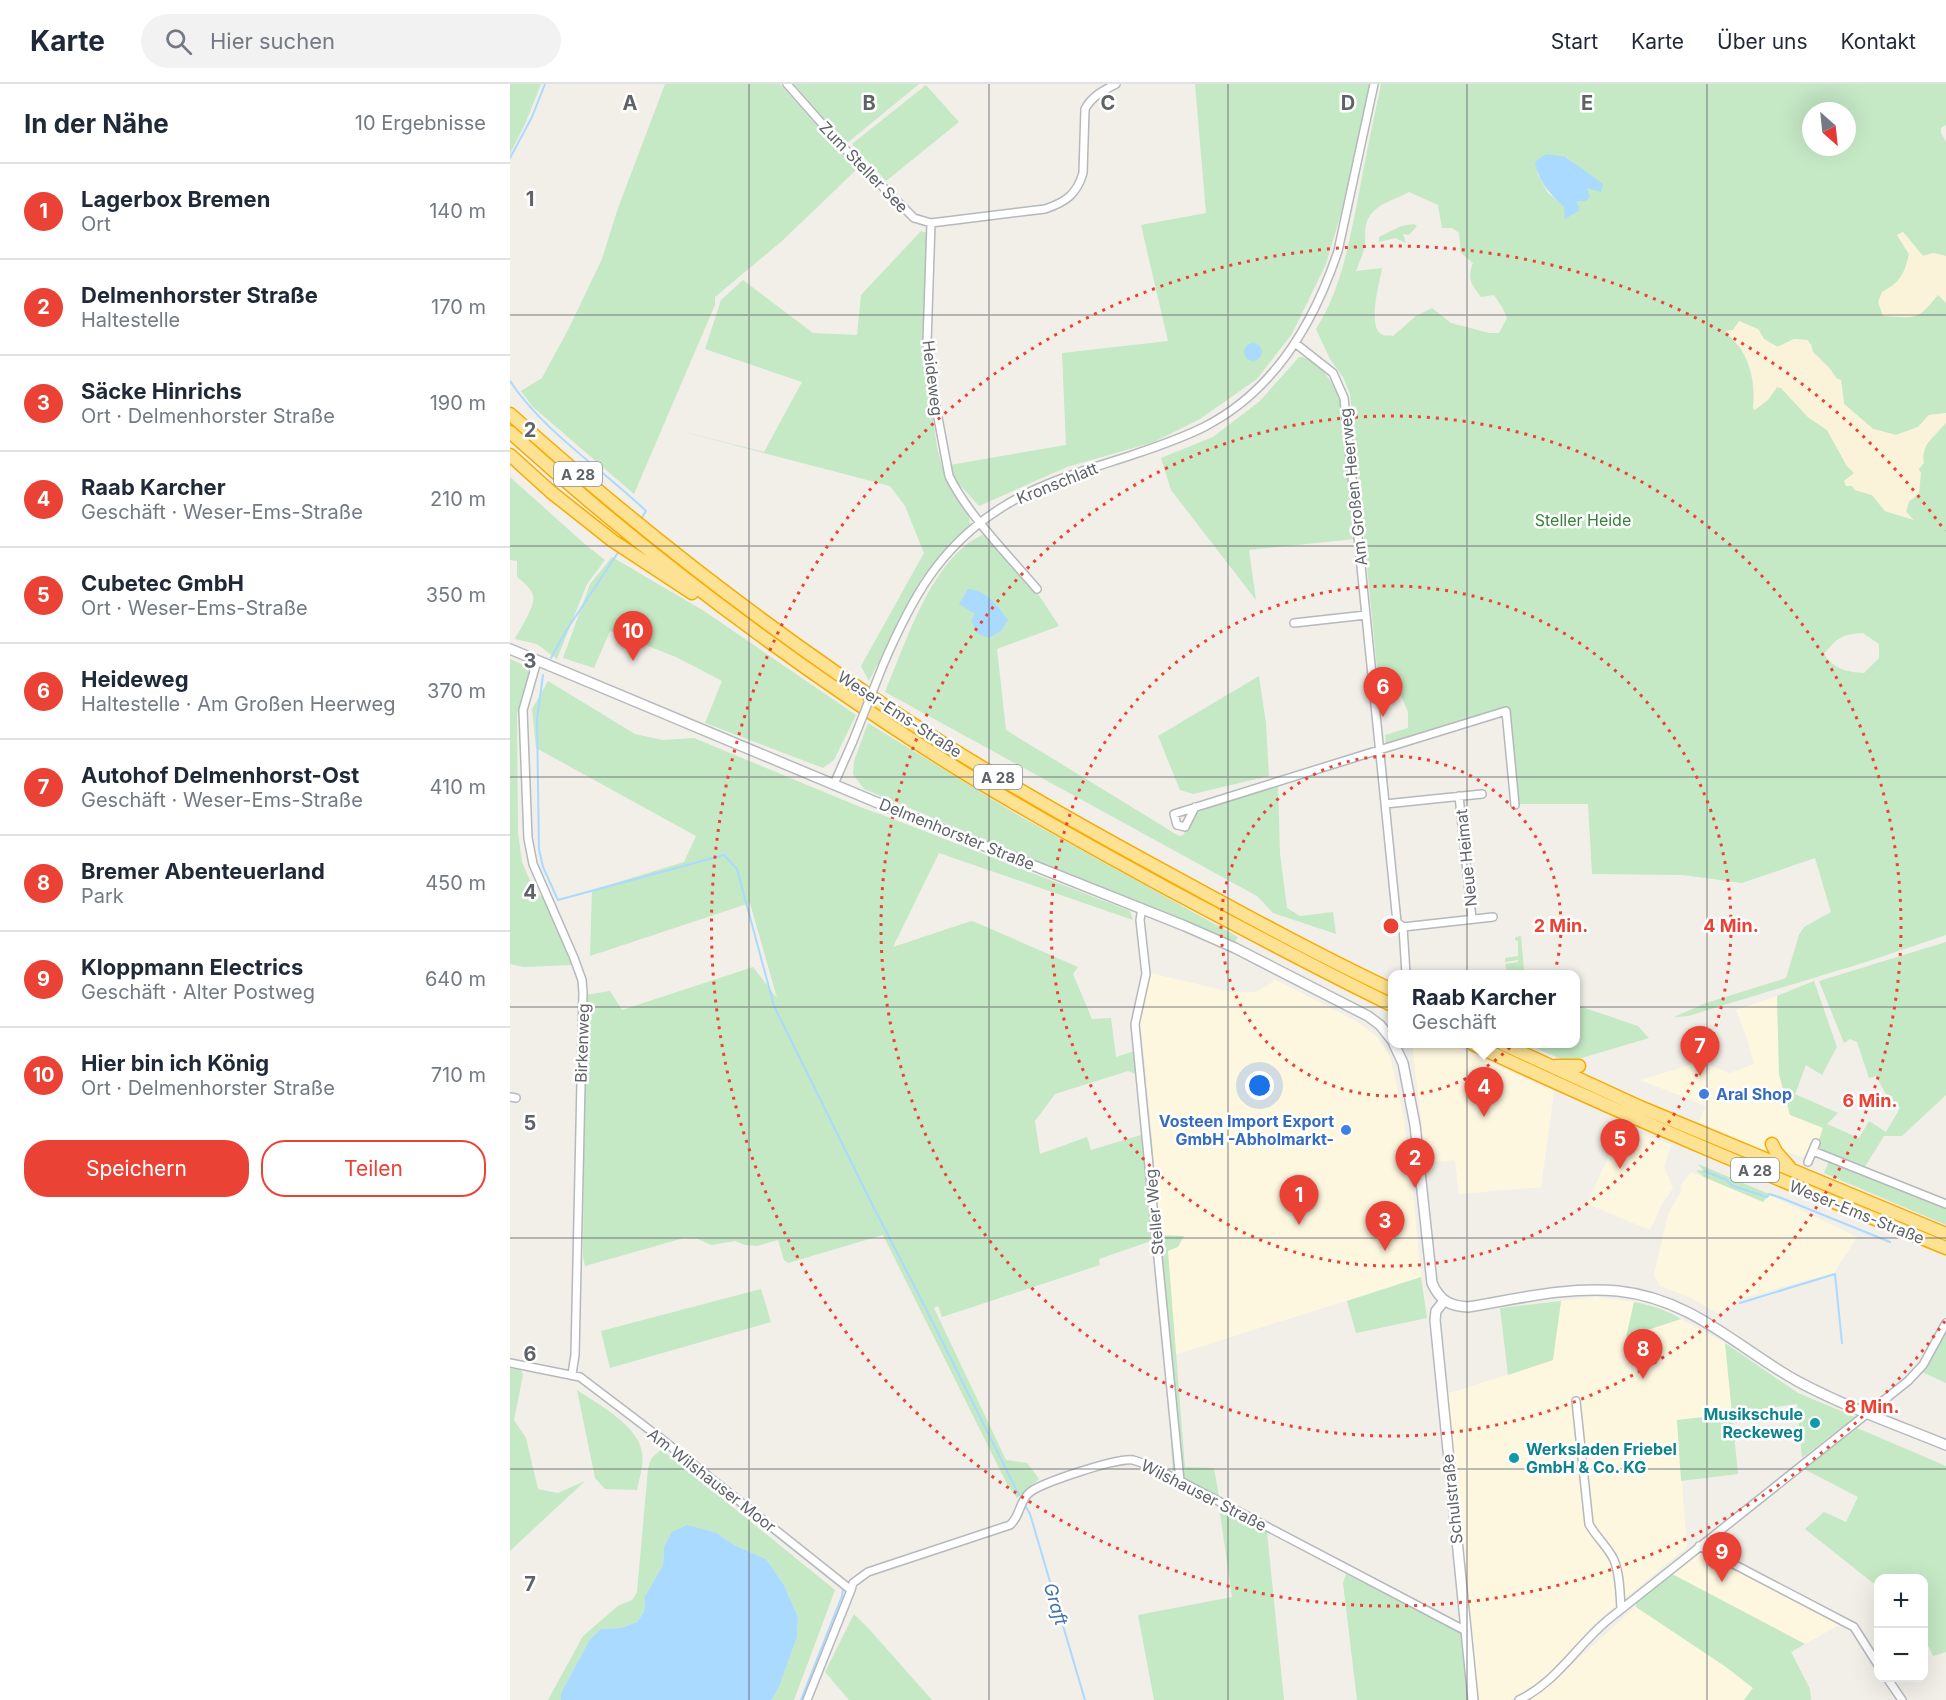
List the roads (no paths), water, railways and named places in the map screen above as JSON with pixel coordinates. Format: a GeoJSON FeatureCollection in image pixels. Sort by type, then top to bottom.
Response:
{"type":"FeatureCollection","features":[{"type":"Feature","properties":{"kind":"highway"},"geometry":{"type":"LineString","coordinates":[[510,404],[526,429]]}},
{"type":"Feature","properties":{"kind":"highway","name":"Weser-Ems-Straße"},"geometry":{"type":"LineString","coordinates":[[510,414],[643,528],[728,595],[829,668],[915,725],[1056,811],[1216,900],[1388,988]]}},
{"type":"Feature","properties":{"kind":"highway","name":"Weser-Ems-Straße"},"geometry":{"type":"LineString","coordinates":[[510,432],[622,529],[727,610],[924,747],[988,787],[1199,906],[1388,1003]]}},
{"type":"Feature","properties":{"kind":"highway"},"geometry":{"type":"LineString","coordinates":[[510,455],[551,492],[613,541],[717,610],[727,610]]}},
{"type":"Feature","properties":{"kind":"highway","name":"Weser-Ems-Straße"},"geometry":{"type":"LineString","coordinates":[[1482,1048],[1634,1118],[1946,1248]]}},
{"type":"Feature","properties":{"kind":"highway","name":"Weser-Ems-Straße"},"geometry":{"type":"LineString","coordinates":[[1512,1048],[1640,1107],[1946,1234]]}},
{"type":"Feature","properties":{"kind":"highway"},"geometry":{"type":"LineString","coordinates":[[1552,1066],[1579,1066]]}},
{"type":"Feature","properties":{"kind":"highway"},"geometry":{"type":"LineString","coordinates":[[1772,1144],[1793,1171]]}},
{"type":"Feature","properties":{"kind":"street","name":"Zum Steller See"},"geometry":{"type":"LineString","coordinates":[[786,84],[839,144],[914,218],[931,223]]}},
{"type":"Feature","properties":{"kind":"street"},"geometry":{"type":"LineString","coordinates":[[931,223],[1045,208],[1069,199],[1080,183],[1083,173],[1085,109],[1099,93],[1116,84]]}},
{"type":"Feature","properties":{"kind":"street"},"geometry":{"type":"LineString","coordinates":[[1295,344],[1320,301],[1338,251],[1374,84]]}},
{"type":"Feature","properties":{"kind":"street","name":"Heideweg"},"geometry":{"type":"LineString","coordinates":[[931,223],[927,343],[929,370],[949,476],[955,489],[1037,589]]}},
{"type":"Feature","properties":{"kind":"street","name":"Kronschlatt"},"geometry":{"type":"LineString","coordinates":[[834,784],[903,620],[920,588],[942,559],[963,537],[1001,507],[1032,490],[1179,439],[1205,427],[1225,415],[1263,383],[1295,344]]}},
{"type":"Feature","properties":{"kind":"street","name":"Am Großen Heerweg"},"geometry":{"type":"LineString","coordinates":[[1295,344],[1333,374],[1344,398],[1379,750],[1406,970]]}},
{"type":"Feature","properties":{"kind":"street"},"geometry":{"type":"LineString","coordinates":[[1294,622],[1366,615]]}},
{"type":"Feature","properties":{"kind":"street","name":"Delmenhorster Straße"},"geometry":{"type":"LineString","coordinates":[[510,649],[1235,948],[1368,1016],[1380,1025],[1388,1035]]}},
{"type":"Feature","properties":{"kind":"street","name":"Birkenweg"},"geometry":{"type":"LineString","coordinates":[[537,661],[523,710],[528,838],[533,864],[574,958],[582,980],[583,992],[575,1355],[572,1374]]}},
{"type":"Feature","properties":{"kind":"street"},"geometry":{"type":"LineString","coordinates":[[1195,807],[1506,711],[1515,806]]}},
{"type":"Feature","properties":{"kind":"street","name":"Neue Heimat"},"geometry":{"type":"LineString","coordinates":[[1385,804],[1482,794]]}},
{"type":"Feature","properties":{"kind":"street","name":"Neue Heimat"},"geometry":{"type":"LineString","coordinates":[[1460,796],[1472,919]]}},
{"type":"Feature","properties":{"kind":"street","name":"Steller Weg"},"geometry":{"type":"LineString","coordinates":[[1142,908],[1140,920],[1146,974],[1135,1024],[1180,1481]]}},
{"type":"Feature","properties":{"kind":"street","name":"Neue Heimat"},"geometry":{"type":"LineString","coordinates":[[1400,924],[1493,917]]}},
{"type":"Feature","properties":{"kind":"street","name":"Delmenhorster Straße"},"geometry":{"type":"LineString","coordinates":[[1396,1048],[1403,1063],[1415,1125],[1432,1283],[1436,1292],[1444,1300]]}},
{"type":"Feature","properties":{"kind":"street"},"geometry":{"type":"LineString","coordinates":[[1808,1162],[1816,1143]]}},
{"type":"Feature","properties":{"kind":"street"},"geometry":{"type":"LineString","coordinates":[[1813,1151],[1946,1204]]}},
{"type":"Feature","properties":{"kind":"street"},"geometry":{"type":"LineString","coordinates":[[1444,1300],[1454,1306],[1468,1307],[1570,1291],[1618,1291],[1670,1303],[1693,1314],[1798,1381],[1946,1445]]}},
{"type":"Feature","properties":{"kind":"street","name":"Schulstraße"},"geometry":{"type":"LineString","coordinates":[[1444,1300],[1436,1311],[1435,1320],[1473,1700]]}},
{"type":"Feature","properties":{"kind":"street"},"geometry":{"type":"LineString","coordinates":[[1519,1700],[1537,1691],[1556,1674],[1593,1632],[1917,1373],[1946,1323]]}},
{"type":"Feature","properties":{"kind":"street"},"geometry":{"type":"LineString","coordinates":[[510,1363],[572,1374]]}},
{"type":"Feature","properties":{"kind":"street","name":"Am Wilshauser Moor"},"geometry":{"type":"LineString","coordinates":[[572,1374],[580,1377],[659,1437],[851,1590]]}},
{"type":"Feature","properties":{"kind":"street"},"geometry":{"type":"LineString","coordinates":[[1576,1401],[1589,1524],[1616,1563],[1622,1609]]}},
{"type":"Feature","properties":{"kind":"street","name":"Wilshauser Straße"},"geometry":{"type":"LineString","coordinates":[[851,1590],[854,1583],[868,1572],[1010,1525],[1023,1499],[1037,1488],[1060,1479],[1128,1460],[1136,1461],[1180,1481],[1466,1631]]}},
{"type":"Feature","properties":{"kind":"street"},"geometry":{"type":"LineString","coordinates":[[1700,1546],[1854,1628],[1874,1659]]}},
{"type":"Feature","properties":{"kind":"street"},"geometry":{"type":"LineString","coordinates":[[807,1700],[851,1590]]}},
{"type":"Feature","properties":{"kind":"street"},"geometry":{"type":"LineString","coordinates":[[1890,1682],[1902,1700]]}},
{"type":"Feature","properties":{"kind":"water"},"geometry":{"type":"Polygon","coordinates":[[[1546,154],[1566,157],[1603,184],[1601,192],[1587,188],[1590,197],[1586,201],[1579,201],[1577,203],[1580,210],[1565,219],[1564,207],[1545,187],[1537,169],[1535,162],[1546,154]]]}},
{"type":"Feature","properties":{"kind":"water"},"geometry":{"type":"Polygon","coordinates":[[[1253,343],[1259,346],[1262,352],[1259,358],[1253,361],[1247,358],[1244,352],[1247,346],[1253,343]]]}},
{"type":"Feature","properties":{"kind":"water"},"geometry":{"type":"Polygon","coordinates":[[[968,589],[987,596],[1008,620],[1002,630],[989,638],[978,634],[971,621],[975,614],[959,604],[968,589]]]}},
{"type":"Feature","properties":{"kind":"water"},"geometry":{"type":"Polygon","coordinates":[[[687,1525],[717,1533],[734,1545],[766,1559],[784,1585],[798,1617],[797,1637],[772,1700],[561,1700],[561,1693],[590,1639],[601,1629],[620,1628],[637,1622],[644,1612],[645,1596],[663,1565],[664,1547],[672,1532],[687,1525]]]}},
{"type":"Feature","properties":{"kind":"waterway"},"geometry":{"type":"LineString","coordinates":[[510,158],[532,117],[545,84]]}},
{"type":"Feature","properties":{"kind":"waterway"},"geometry":{"type":"LineString","coordinates":[[510,381],[556,433],[646,511],[641,519]]}},
{"type":"Feature","properties":{"kind":"waterway"},"geometry":{"type":"LineString","coordinates":[[551,658],[566,631],[619,551]]}},
{"type":"Feature","properties":{"kind":"waterway"},"geometry":{"type":"LineString","coordinates":[[543,675],[537,719],[539,849],[543,867],[558,900],[724,855],[737,869],[774,1006],[1019,1495]]}},
{"type":"Feature","properties":{"kind":"waterway"},"geometry":{"type":"LineString","coordinates":[[1704,1171],[1725,1179],[1733,1186],[1767,1197],[1769,1194],[1779,1197],[1890,1242]]}},
{"type":"Feature","properties":{"kind":"waterway"},"geometry":{"type":"LineString","coordinates":[[1740,1303],[1835,1274],[1842,1343]]}},
{"type":"Feature","properties":{"kind":"waterway"},"geometry":{"type":"LineString","coordinates":[[608,1402],[656,1440]]}},
{"type":"Feature","properties":{"kind":"waterway"},"geometry":{"type":"LineString","coordinates":[[667,1449],[843,1589],[801,1700]]}},
{"type":"Feature","properties":{"kind":"waterway","name":"Graft"},"geometry":{"type":"LineString","coordinates":[[1026,1507],[1085,1700]]}},
{"type":"Feature","properties":{"kind":"place","name":"Hier bin ich König"},"geometry":{"type":"Point","coordinates":[633,661]}},
{"type":"Feature","properties":{"kind":"place","name":"Heideweg"},"geometry":{"type":"Point","coordinates":[1383,717]}},
{"type":"Feature","properties":{"kind":"place","name":"Autohof Delmenhorst-Ost"},"geometry":{"type":"Point","coordinates":[1700,1076]}},
{"type":"Feature","properties":{"kind":"place","name":"Aral Shop"},"geometry":{"type":"Point","coordinates":[1704,1094]}},
{"type":"Feature","properties":{"kind":"place","name":"Raab Karcher"},"geometry":{"type":"Point","coordinates":[1484,1117]}},
{"type":"Feature","properties":{"kind":"place","name":"Vosteen Import Export GmbH -Abholmarkt-"},"geometry":{"type":"Point","coordinates":[1346,1130]}},
{"type":"Feature","properties":{"kind":"place","name":"Cubetec GmbH"},"geometry":{"type":"Point","coordinates":[1620,1169]}},
{"type":"Feature","properties":{"kind":"place","name":"Delmenhorster Straße"},"geometry":{"type":"Point","coordinates":[1415,1188]}},
{"type":"Feature","properties":{"kind":"place","name":"Lagerbox Bremen"},"geometry":{"type":"Point","coordinates":[1299,1225]}},
{"type":"Feature","properties":{"kind":"place","name":"Säcke Hinrichs"},"geometry":{"type":"Point","coordinates":[1385,1251]}},
{"type":"Feature","properties":{"kind":"place","name":"Bremer Abenteuerland"},"geometry":{"type":"Point","coordinates":[1643,1379]}},
{"type":"Feature","properties":{"kind":"place","name":"Musikschule Reckeweg"},"geometry":{"type":"Point","coordinates":[1815,1423]}},
{"type":"Feature","properties":{"kind":"place","name":"Werksladen Friebel GmbH & Co. KG"},"geometry":{"type":"Point","coordinates":[1514,1458]}},
{"type":"Feature","properties":{"kind":"place","name":"Kloppmann Electrics"},"geometry":{"type":"Point","coordinates":[1722,1582]}},
{"type":"Feature","properties":{"kind":"park label","name":"Steller Heide"},"geometry":{"type":"Point","coordinates":[1583,520]}}]}
